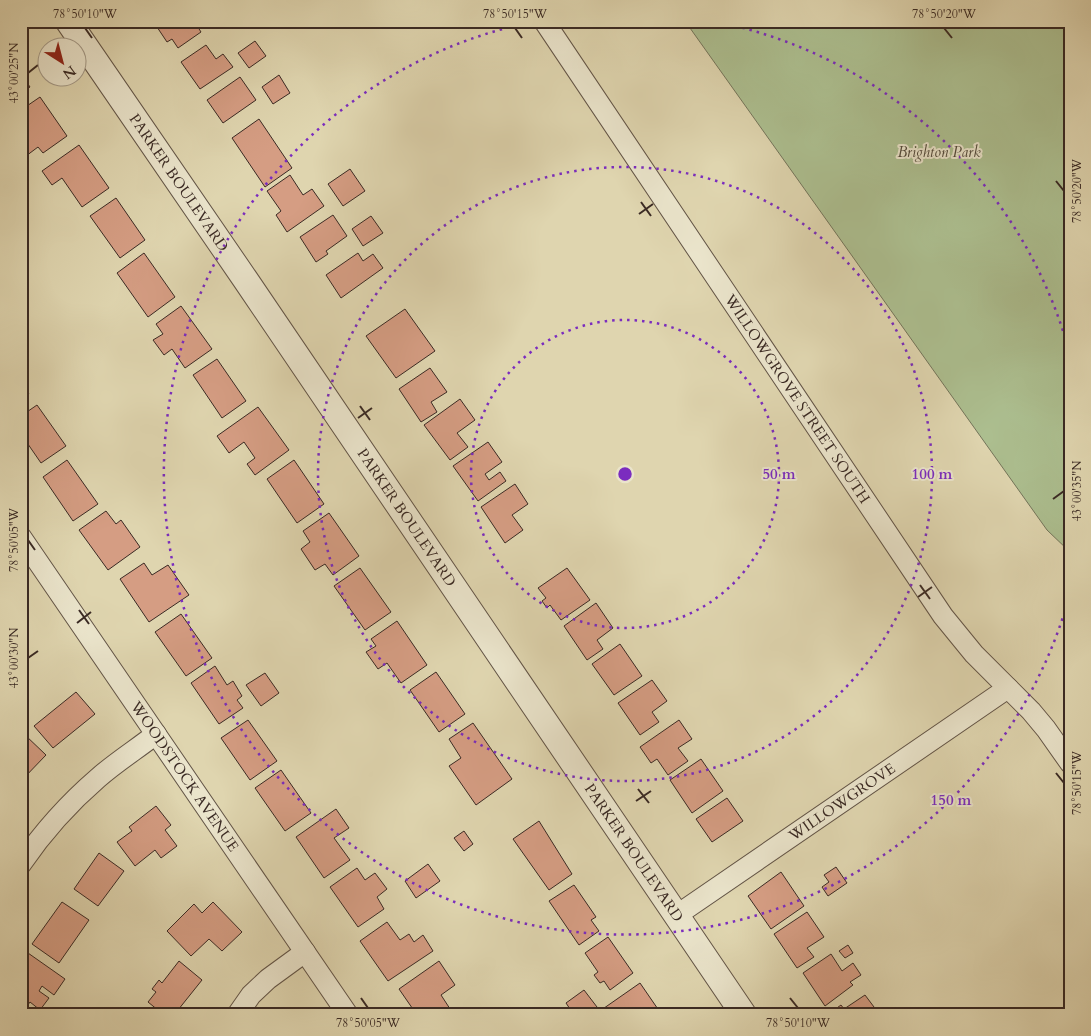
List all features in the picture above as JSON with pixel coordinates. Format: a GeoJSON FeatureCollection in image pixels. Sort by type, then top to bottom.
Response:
{"type":"FeatureCollection","features":[{"type":"Feature","properties":{"kind":"street","name":"PARKER BOULEVARD"},"geometry":{"type":"LineString","coordinates":[[68,21],[677,915],[741,1014]]}},
{"type":"Feature","properties":{"kind":"street","name":"WILLOWGROVE STREET SOUTH"},"geometry":{"type":"LineString","coordinates":[[544,21],[943,616],[974,654],[1031,711],[1070,763]]}},
{"type":"Feature","properties":{"kind":"street","name":"WOODSTOCK AVENUE"},"geometry":{"type":"LineString","coordinates":[[21,537],[348,1015]]}},
{"type":"Feature","properties":{"kind":"street","name":"WILLOWGROVE"},"geometry":{"type":"LineString","coordinates":[[677,915],[1008,688]]}},
{"type":"Feature","properties":{"kind":"street"},"geometry":{"type":"LineString","coordinates":[[21,864],[36,843],[68,806],[99,777],[156,734]]}},
{"type":"Feature","properties":{"kind":"street"},"geometry":{"type":"LineString","coordinates":[[237,1015],[251,995],[268,979],[305,952]]}},
{"type":"Feature","properties":{"kind":"green space","name":"Brighton Park"},"geometry":{"type":"Polygon","coordinates":[[[685,21],[1070,21],[1070,552],[1047,530],[685,21]]]}},
{"type":"Feature","properties":{"kind":"building"},"geometry":{"type":"Polygon","coordinates":[[[153,21],[194,21],[201,32],[178,48],[172,39],[167,42],[153,21]]]}},
{"type":"Feature","properties":{"kind":"building"},"geometry":{"type":"Polygon","coordinates":[[[255,41],[266,56],[249,68],[238,53],[255,41]]]}},
{"type":"Feature","properties":{"kind":"building"},"geometry":{"type":"Polygon","coordinates":[[[206,45],[216,59],[223,54],[233,67],[200,89],[181,62],[206,45]]]}},
{"type":"Feature","properties":{"kind":"building"},"geometry":{"type":"Polygon","coordinates":[[[21,74],[30,87],[21,93],[21,74]]]}},
{"type":"Feature","properties":{"kind":"building"},"geometry":{"type":"Polygon","coordinates":[[[279,75],[290,93],[273,104],[262,87],[279,75]]]}},
{"type":"Feature","properties":{"kind":"building"},"geometry":{"type":"Polygon","coordinates":[[[240,77],[256,100],[223,123],[207,100],[240,77]]]}},
{"type":"Feature","properties":{"kind":"building"},"geometry":{"type":"Polygon","coordinates":[[[40,97],[67,136],[43,153],[38,147],[26,156],[21,149],[21,137],[28,133],[21,123],[21,110],[40,97]]]}},
{"type":"Feature","properties":{"kind":"building"},"geometry":{"type":"Polygon","coordinates":[[[259,119],[292,168],[265,187],[232,138],[259,119]]]}},
{"type":"Feature","properties":{"kind":"building"},"geometry":{"type":"Polygon","coordinates":[[[79,145],[109,188],[82,207],[62,178],[52,185],[42,171],[79,145]]]}},
{"type":"Feature","properties":{"kind":"building"},"geometry":{"type":"Polygon","coordinates":[[[350,169],[365,191],[343,206],[328,184],[350,169]]]}},
{"type":"Feature","properties":{"kind":"building"},"geometry":{"type":"Polygon","coordinates":[[[290,175],[303,195],[312,189],[324,206],[287,232],[276,215],[281,211],[267,191],[290,175]]]}},
{"type":"Feature","properties":{"kind":"building"},"geometry":{"type":"Polygon","coordinates":[[[116,198],[145,240],[120,258],[90,216],[116,198]]]}},
{"type":"Feature","properties":{"kind":"building"},"geometry":{"type":"Polygon","coordinates":[[[333,215],[347,236],[326,251],[328,254],[316,262],[300,237],[333,215]]]}},
{"type":"Feature","properties":{"kind":"building"},"geometry":{"type":"Polygon","coordinates":[[[371,216],[383,233],[363,246],[352,229],[371,216]]]}},
{"type":"Feature","properties":{"kind":"building"},"geometry":{"type":"Polygon","coordinates":[[[144,253],[175,297],[148,317],[117,273],[144,253]]]}},
{"type":"Feature","properties":{"kind":"building"},"geometry":{"type":"Polygon","coordinates":[[[358,253],[363,261],[373,254],[383,268],[341,298],[326,275],[358,253]]]}},
{"type":"Feature","properties":{"kind":"building"},"geometry":{"type":"Polygon","coordinates":[[[181,306],[212,349],[185,368],[172,349],[164,355],[153,340],[163,334],[156,324],[181,306]]]}},
{"type":"Feature","properties":{"kind":"building"},"geometry":{"type":"Polygon","coordinates":[[[405,309],[435,351],[396,378],[366,336],[405,309]]]}},
{"type":"Feature","properties":{"kind":"building"},"geometry":{"type":"Polygon","coordinates":[[[217,359],[246,401],[222,418],[193,375],[217,359]]]}},
{"type":"Feature","properties":{"kind":"building"},"geometry":{"type":"Polygon","coordinates":[[[430,368],[447,392],[431,402],[437,412],[421,422],[399,389],[430,368]]]}},
{"type":"Feature","properties":{"kind":"building"},"geometry":{"type":"Polygon","coordinates":[[[21,383],[29,394],[21,399],[21,383]]]}},
{"type":"Feature","properties":{"kind":"building"},"geometry":{"type":"Polygon","coordinates":[[[460,399],[475,420],[457,433],[468,447],[450,460],[424,425],[460,399]]]}},
{"type":"Feature","properties":{"kind":"building"},"geometry":{"type":"Polygon","coordinates":[[[37,405],[66,446],[41,463],[21,434],[21,416],[37,405]]]}},
{"type":"Feature","properties":{"kind":"building"},"geometry":{"type":"Polygon","coordinates":[[[258,407],[289,450],[255,475],[247,464],[255,458],[244,442],[229,453],[217,436],[258,407]]]}},
{"type":"Feature","properties":{"kind":"building"},"geometry":{"type":"Polygon","coordinates":[[[488,442],[502,462],[485,474],[489,480],[500,472],[506,481],[478,501],[453,466],[488,442]]]}},
{"type":"Feature","properties":{"kind":"building"},"geometry":{"type":"Polygon","coordinates":[[[67,460],[98,504],[73,521],[43,477],[67,460]]]}},
{"type":"Feature","properties":{"kind":"building"},"geometry":{"type":"Polygon","coordinates":[[[294,460],[324,504],[297,523],[267,479],[294,460]]]}},
{"type":"Feature","properties":{"kind":"building"},"geometry":{"type":"Polygon","coordinates":[[[515,484],[528,504],[512,515],[523,530],[505,543],[481,507],[515,484]]]}},
{"type":"Feature","properties":{"kind":"building"},"geometry":{"type":"Polygon","coordinates":[[[106,511],[116,524],[121,520],[140,547],[108,570],[79,530],[106,511]]]}},
{"type":"Feature","properties":{"kind":"building"},"geometry":{"type":"Polygon","coordinates":[[[329,513],[359,556],[333,575],[325,564],[315,570],[301,549],[310,542],[303,531],[329,513]]]}},
{"type":"Feature","properties":{"kind":"building"},"geometry":{"type":"Polygon","coordinates":[[[144,563],[152,575],[168,565],[189,595],[149,622],[120,579],[144,563]]]}},
{"type":"Feature","properties":{"kind":"building"},"geometry":{"type":"Polygon","coordinates":[[[360,568],[391,612],[365,630],[334,586],[360,568]]]}},
{"type":"Feature","properties":{"kind":"building"},"geometry":{"type":"Polygon","coordinates":[[[567,568],[590,600],[561,620],[550,605],[547,608],[542,601],[546,598],[538,588],[567,568]]]}},
{"type":"Feature","properties":{"kind":"building"},"geometry":{"type":"Polygon","coordinates":[[[596,603],[613,628],[597,640],[603,649],[587,660],[564,626],[596,603]]]}},
{"type":"Feature","properties":{"kind":"building"},"geometry":{"type":"Polygon","coordinates":[[[181,614],[212,658],[186,676],[155,632],[181,614]]]}},
{"type":"Feature","properties":{"kind":"building"},"geometry":{"type":"Polygon","coordinates":[[[397,621],[427,665],[401,683],[387,663],[378,669],[366,652],[376,646],[371,639],[397,621]]]}},
{"type":"Feature","properties":{"kind":"building"},"geometry":{"type":"Polygon","coordinates":[[[620,644],[642,676],[614,695],[592,664],[620,644]]]}},
{"type":"Feature","properties":{"kind":"building"},"geometry":{"type":"Polygon","coordinates":[[[215,666],[227,685],[233,681],[242,696],[237,700],[243,708],[219,724],[191,683],[215,666]]]}},
{"type":"Feature","properties":{"kind":"building"},"geometry":{"type":"Polygon","coordinates":[[[436,672],[465,714],[439,732],[410,690],[436,672]]]}},
{"type":"Feature","properties":{"kind":"building"},"geometry":{"type":"Polygon","coordinates":[[[265,673],[279,693],[261,706],[246,685],[265,673]]]}},
{"type":"Feature","properties":{"kind":"building"},"geometry":{"type":"Polygon","coordinates":[[[652,680],[667,701],[652,712],[659,722],[640,735],[618,703],[652,680]]]}},
{"type":"Feature","properties":{"kind":"building"},"geometry":{"type":"Polygon","coordinates":[[[76,692],[95,714],[53,748],[34,726],[76,692]]]}},
{"type":"Feature","properties":{"kind":"building"},"geometry":{"type":"Polygon","coordinates":[[[248,720],[277,761],[250,780],[221,738],[248,720]]]}},
{"type":"Feature","properties":{"kind":"building"},"geometry":{"type":"Polygon","coordinates":[[[679,720],[692,739],[678,748],[688,761],[668,775],[657,759],[651,763],[640,747],[679,720]]]}},
{"type":"Feature","properties":{"kind":"building"},"geometry":{"type":"Polygon","coordinates":[[[473,723],[512,779],[476,805],[449,766],[461,758],[449,739],[473,723]]]}},
{"type":"Feature","properties":{"kind":"building"},"geometry":{"type":"Polygon","coordinates":[[[24,734],[46,755],[21,781],[21,737],[24,734]]]}},
{"type":"Feature","properties":{"kind":"building"},"geometry":{"type":"Polygon","coordinates":[[[701,759],[723,791],[692,813],[670,780],[701,759]]]}},
{"type":"Feature","properties":{"kind":"building"},"geometry":{"type":"Polygon","coordinates":[[[281,770],[311,813],[285,831],[255,788],[281,770]]]}},
{"type":"Feature","properties":{"kind":"building"},"geometry":{"type":"Polygon","coordinates":[[[727,798],[743,821],[712,842],[696,819],[727,798]]]}},
{"type":"Feature","properties":{"kind":"building"},"geometry":{"type":"Polygon","coordinates":[[[156,806],[171,825],[165,830],[177,846],[161,858],[155,850],[135,866],[117,842],[132,831],[129,827],[156,806]]]}},
{"type":"Feature","properties":{"kind":"building"},"geometry":{"type":"Polygon","coordinates":[[[336,809],[349,828],[334,838],[350,860],[324,878],[296,837],[336,809]]]}},
{"type":"Feature","properties":{"kind":"building"},"geometry":{"type":"Polygon","coordinates":[[[539,821],[572,874],[549,890],[513,839],[539,821]]]}},
{"type":"Feature","properties":{"kind":"building"},"geometry":{"type":"Polygon","coordinates":[[[464,831],[473,844],[464,851],[454,838],[464,831]]]}},
{"type":"Feature","properties":{"kind":"building"},"geometry":{"type":"Polygon","coordinates":[[[99,853],[124,871],[98,906],[74,889],[99,853]]]}},
{"type":"Feature","properties":{"kind":"building"},"geometry":{"type":"Polygon","coordinates":[[[428,864],[440,881],[416,898],[405,881],[428,864]]]}},
{"type":"Feature","properties":{"kind":"building"},"geometry":{"type":"Polygon","coordinates":[[[836,867],[847,883],[828,896],[822,887],[829,882],[824,875],[836,867]]]}},
{"type":"Feature","properties":{"kind":"building"},"geometry":{"type":"Polygon","coordinates":[[[357,868],[365,880],[375,873],[387,889],[377,897],[384,909],[358,927],[330,887],[357,868]]]}},
{"type":"Feature","properties":{"kind":"building"},"geometry":{"type":"Polygon","coordinates":[[[781,872],[804,906],[771,929],[748,896],[781,872]]]}},
{"type":"Feature","properties":{"kind":"building"},"geometry":{"type":"Polygon","coordinates":[[[574,885],[596,917],[591,920],[599,931],[579,945],[549,901],[574,885]]]}},
{"type":"Feature","properties":{"kind":"building"},"geometry":{"type":"Polygon","coordinates":[[[62,902],[89,920],[59,963],[32,944],[62,902]]]}},
{"type":"Feature","properties":{"kind":"building"},"geometry":{"type":"Polygon","coordinates":[[[213,902],[242,932],[222,951],[209,939],[191,956],[167,931],[194,904],[202,913],[213,902]]]}},
{"type":"Feature","properties":{"kind":"building"},"geometry":{"type":"Polygon","coordinates":[[[807,912],[824,937],[807,948],[814,957],[797,968],[774,934],[807,912]]]}},
{"type":"Feature","properties":{"kind":"building"},"geometry":{"type":"Polygon","coordinates":[[[387,922],[400,940],[409,934],[414,942],[423,935],[433,951],[388,981],[360,941],[387,922]]]}},
{"type":"Feature","properties":{"kind":"building"},"geometry":{"type":"Polygon","coordinates":[[[608,937],[633,973],[610,990],[604,981],[600,983],[594,975],[598,972],[585,953],[608,937]]]}},
{"type":"Feature","properties":{"kind":"building"},"geometry":{"type":"Polygon","coordinates":[[[848,945],[853,953],[845,958],[839,951],[848,945]]]}},
{"type":"Feature","properties":{"kind":"building"},"geometry":{"type":"Polygon","coordinates":[[[28,953],[65,979],[54,995],[42,986],[39,991],[49,998],[40,1010],[30,1002],[22,1013],[21,962],[28,953]]]}},
{"type":"Feature","properties":{"kind":"building"},"geometry":{"type":"Polygon","coordinates":[[[831,954],[842,971],[853,963],[861,975],[850,982],[853,985],[825,1006],[803,973],[831,954]]]}},
{"type":"Feature","properties":{"kind":"building"},"geometry":{"type":"Polygon","coordinates":[[[179,961],[202,980],[174,1015],[164,1015],[148,1002],[156,992],[152,989],[159,980],[162,983],[179,961]]]}},
{"type":"Feature","properties":{"kind":"building"},"geometry":{"type":"Polygon","coordinates":[[[439,961],[455,985],[441,995],[454,1015],[417,1015],[399,989],[439,961]]]}},
{"type":"Feature","properties":{"kind":"building"},"geometry":{"type":"Polygon","coordinates":[[[640,983],[662,1015],[596,1015],[597,1013],[640,983]]]}},
{"type":"Feature","properties":{"kind":"building"},"geometry":{"type":"Polygon","coordinates":[[[584,990],[597,1007],[586,1015],[574,1015],[566,1003],[584,990]]]}},
{"type":"Feature","properties":{"kind":"building"},"geometry":{"type":"Polygon","coordinates":[[[865,995],[880,1015],[827,1015],[841,1005],[844,1009],[865,995]]]}}]}
